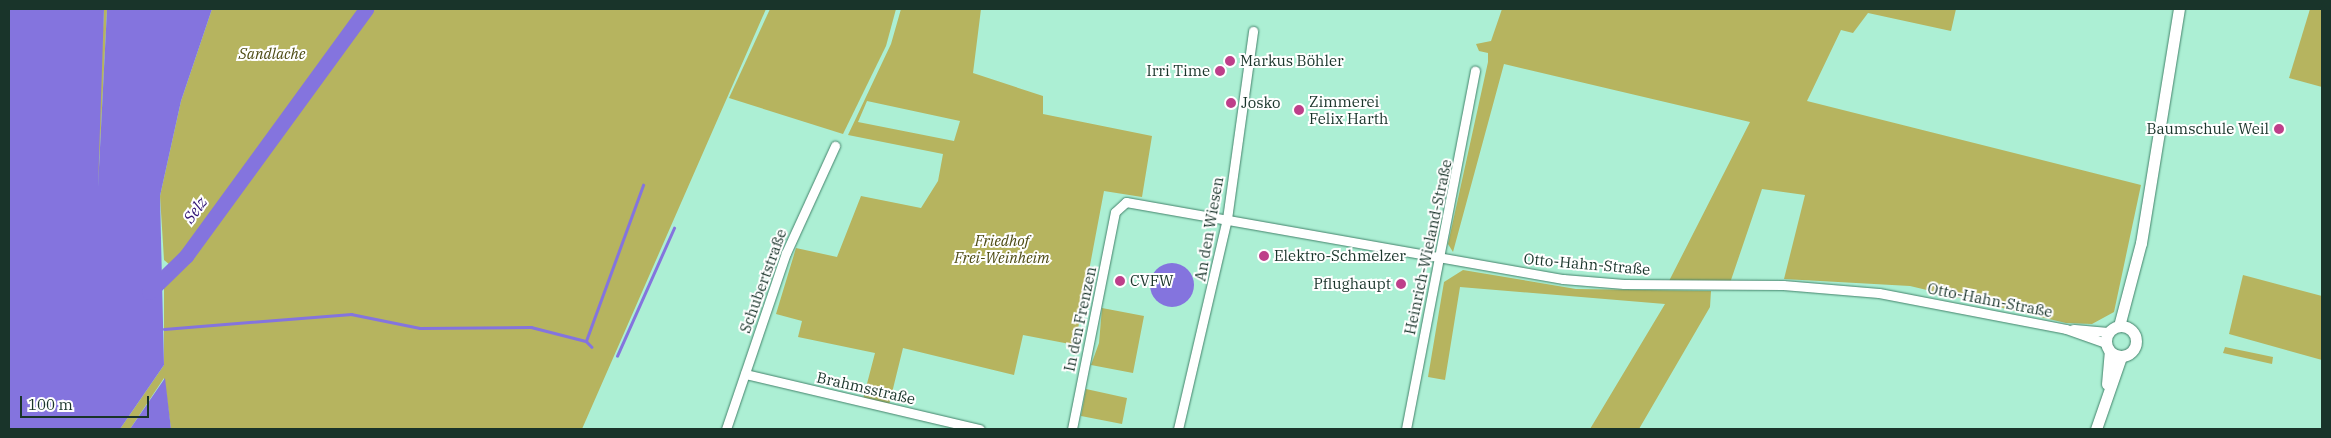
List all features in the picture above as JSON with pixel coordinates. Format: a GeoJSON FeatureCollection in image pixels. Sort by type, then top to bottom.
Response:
{"type":"FeatureCollection","features":[{"type":"Feature","properties":{"kind":"main road"},"geometry":{"type":"LineString","coordinates":[[2107,391],[2108,347],[2119,329],[2130,294],[2179,9]]}},
{"type":"Feature","properties":{"kind":"main road"},"geometry":{"type":"LineString","coordinates":[[2096,429],[2107,391],[2121,357],[2135,346],[2134,334],[2119,329]]}},
{"type":"Feature","properties":{"kind":"main road"},"geometry":{"type":"LineString","coordinates":[[2108,347],[2121,357]]}},
{"type":"Feature","properties":{"kind":"street","name":"An den Wiesen"},"geometry":{"type":"LineString","coordinates":[[1178,429],[1227,219],[1254,31]]}},
{"type":"Feature","properties":{"kind":"street","name":"Heinrich-Wieland-Straße"},"geometry":{"type":"LineString","coordinates":[[1406,429],[1475,71]]}},
{"type":"Feature","properties":{"kind":"street","name":"Schubertstraße"},"geometry":{"type":"LineString","coordinates":[[726,429],[786,253],[835,146]]}},
{"type":"Feature","properties":{"kind":"street","name":"Otto-Hahn-Straße"},"geometry":{"type":"LineString","coordinates":[[1115,215],[1119,205],[1128,202],[1564,279],[1624,284],[1847,289],[2066,329],[2119,329]]}},
{"type":"Feature","properties":{"kind":"street","name":"In den Frenzen"},"geometry":{"type":"LineString","coordinates":[[1072,429],[1115,215]]}},
{"type":"Feature","properties":{"kind":"street","name":"Otto-Hahn-Straße"},"geometry":{"type":"LineString","coordinates":[[2066,329],[2108,347]]}},
{"type":"Feature","properties":{"kind":"street","name":"Brahmsstraße"},"geometry":{"type":"LineString","coordinates":[[745,374],[980,429]]}},
{"type":"Feature","properties":{"kind":"green space"},"geometry":{"type":"Polygon","coordinates":[[[104,9],[107,9],[98,187],[95,185],[104,9]]]}},
{"type":"Feature","properties":{"kind":"green space","name":"Sandlache"},"geometry":{"type":"Polygon","coordinates":[[[212,9],[766,9],[582,429],[171,429],[164,378],[130,429],[120,429],[164,365],[164,282],[185,257],[170,265],[164,260],[160,196],[181,101],[212,9]]]}},
{"type":"Feature","properties":{"kind":"green space"},"geometry":{"type":"Polygon","coordinates":[[[770,9],[896,9],[886,46],[843,134],[729,98],[770,9]]]}},
{"type":"Feature","properties":{"kind":"green space","name":"Friedhof Frei-Weinheim"},"geometry":{"type":"Polygon","coordinates":[[[901,9],[981,9],[973,73],[1043,96],[1043,114],[1152,136],[1142,197],[1104,191],[1075,345],[1023,335],[1014,375],[903,348],[889,405],[863,399],[875,353],[798,337],[802,321],[776,314],[796,248],[837,257],[861,196],[921,208],[938,181],[943,154],[848,135],[891,44],[901,9]],[[867,101],[858,122],[954,141],[960,121],[867,101]]]}},
{"type":"Feature","properties":{"kind":"green space"},"geometry":{"type":"Polygon","coordinates":[[[1502,9],[1956,9],[1951,31],[1868,13],[1853,33],[1841,30],[1807,101],[2141,185],[2114,312],[2092,324],[2066,323],[1910,286],[1784,279],[1805,195],[1762,189],[1730,283],[1668,283],[1750,122],[1504,64],[1453,252],[1448,244],[1488,62],[1488,53],[1479,51],[1476,44],[1491,41],[1502,9]]]}},
{"type":"Feature","properties":{"kind":"green space"},"geometry":{"type":"Polygon","coordinates":[[[2310,9],[2322,9],[2322,87],[2289,78],[2310,9]]]}},
{"type":"Feature","properties":{"kind":"green space"},"geometry":{"type":"Polygon","coordinates":[[[1463,270],[1576,289],[1711,291],[1710,307],[1639,429],[1590,429],[1665,304],[1460,287],[1445,380],[1428,377],[1444,282],[1463,270]]]}},
{"type":"Feature","properties":{"kind":"green space"},"geometry":{"type":"Polygon","coordinates":[[[2243,275],[2322,296],[2322,360],[2229,334],[2243,275]]]}},
{"type":"Feature","properties":{"kind":"green space"},"geometry":{"type":"Polygon","coordinates":[[[1102,308],[1144,316],[1133,373],[1091,365],[1099,343],[1102,308]]]}},
{"type":"Feature","properties":{"kind":"green space"},"geometry":{"type":"Polygon","coordinates":[[[2225,347],[2273,357],[2272,364],[2223,353],[2225,347]]]}},
{"type":"Feature","properties":{"kind":"green space"},"geometry":{"type":"Polygon","coordinates":[[[1086,389],[1127,398],[1122,424],[1081,416],[1086,389]]]}},
{"type":"Feature","properties":{"kind":"shaded area"},"geometry":{"type":"Polygon","coordinates":[[[9,9],[104,9],[98,187],[107,9],[212,9],[181,101],[160,196],[164,365],[120,429],[9,429],[9,9]]]}},
{"type":"Feature","properties":{"kind":"shaded area"},"geometry":{"type":"Polygon","coordinates":[[[1168,263],[1176,263],[1188,269],[1194,285],[1188,301],[1176,307],[1168,307],[1156,301],[1150,289],[1150,281],[1156,269],[1168,263]]]}},
{"type":"Feature","properties":{"kind":"shaded area"},"geometry":{"type":"Polygon","coordinates":[[[165,378],[171,429],[130,429],[165,378]]]}},
{"type":"Feature","properties":{"kind":"waterway","name":"Selz"},"geometry":{"type":"LineString","coordinates":[[149,292],[186,256],[366,9]]}},
{"type":"Feature","properties":{"kind":"waterway"},"geometry":{"type":"LineString","coordinates":[[164,329],[351,314],[420,328],[531,327],[586,341],[643,185]]}},
{"type":"Feature","properties":{"kind":"waterway"},"geometry":{"type":"LineString","coordinates":[[617,356],[674,228]]}},
{"type":"Feature","properties":{"kind":"waterway"},"geometry":{"type":"LineString","coordinates":[[586,341],[592,347]]}},
{"type":"Feature","properties":{"kind":"place","name":"Markus Böhler"},"geometry":{"type":"Point","coordinates":[1230,61]}},
{"type":"Feature","properties":{"kind":"place","name":"Irri Time"},"geometry":{"type":"Point","coordinates":[1220,71]}},
{"type":"Feature","properties":{"kind":"place","name":"Josko"},"geometry":{"type":"Point","coordinates":[1231,103]}},
{"type":"Feature","properties":{"kind":"place","name":"Zimmerei Felix Harth"},"geometry":{"type":"Point","coordinates":[1299,110]}},
{"type":"Feature","properties":{"kind":"place","name":"Baumschule Weil"},"geometry":{"type":"Point","coordinates":[2279,129]}},
{"type":"Feature","properties":{"kind":"place","name":"Elektro-Schmelzer"},"geometry":{"type":"Point","coordinates":[1264,256]}},
{"type":"Feature","properties":{"kind":"place","name":"CVFW"},"geometry":{"type":"Point","coordinates":[1120,281]}},
{"type":"Feature","properties":{"kind":"place","name":"Pflughaupt"},"geometry":{"type":"Point","coordinates":[1401,284]}}]}
